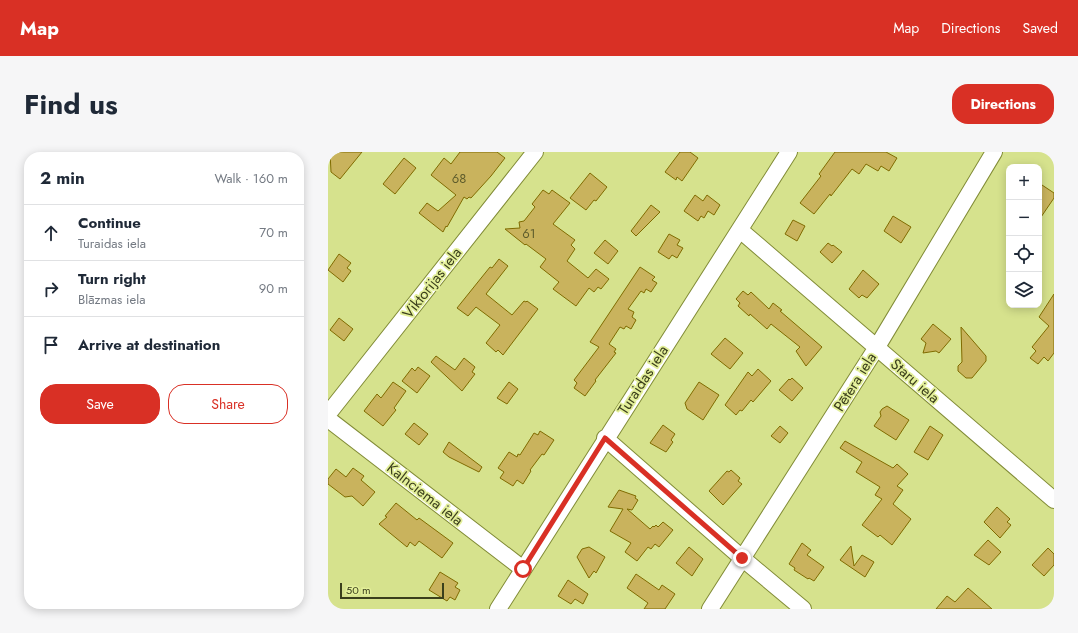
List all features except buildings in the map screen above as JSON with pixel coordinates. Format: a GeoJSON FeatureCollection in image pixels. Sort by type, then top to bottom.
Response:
{"type":"FeatureCollection","features":[{"type":"Feature","properties":{"kind":"street","name":"Viktorijas iela"},"geometry":{"type":"LineString","coordinates":[[328,414],[535,152]]}},
{"type":"Feature","properties":{"kind":"street","name":"Turaidas iela"},"geometry":{"type":"LineString","coordinates":[[498,609],[605,438],[789,152]]}},
{"type":"Feature","properties":{"kind":"street","name":"Pētera iela"},"geometry":{"type":"LineString","coordinates":[[710,609],[877,347],[994,152]]}},
{"type":"Feature","properties":{"kind":"street","name":"Staru iela"},"geometry":{"type":"LineString","coordinates":[[740,230],[1054,500]]}},
{"type":"Feature","properties":{"kind":"street","name":"Kalnciema iela"},"geometry":{"type":"LineString","coordinates":[[328,419],[523,569]]}},
{"type":"Feature","properties":{"kind":"street"},"geometry":{"type":"LineString","coordinates":[[605,438],[742,558],[803,609]]}},
{"type":"Feature","properties":{"kind":"route"},"geometry":{"type":"LineString","coordinates":[[523,569],[605,438],[742,558]]}}]}
